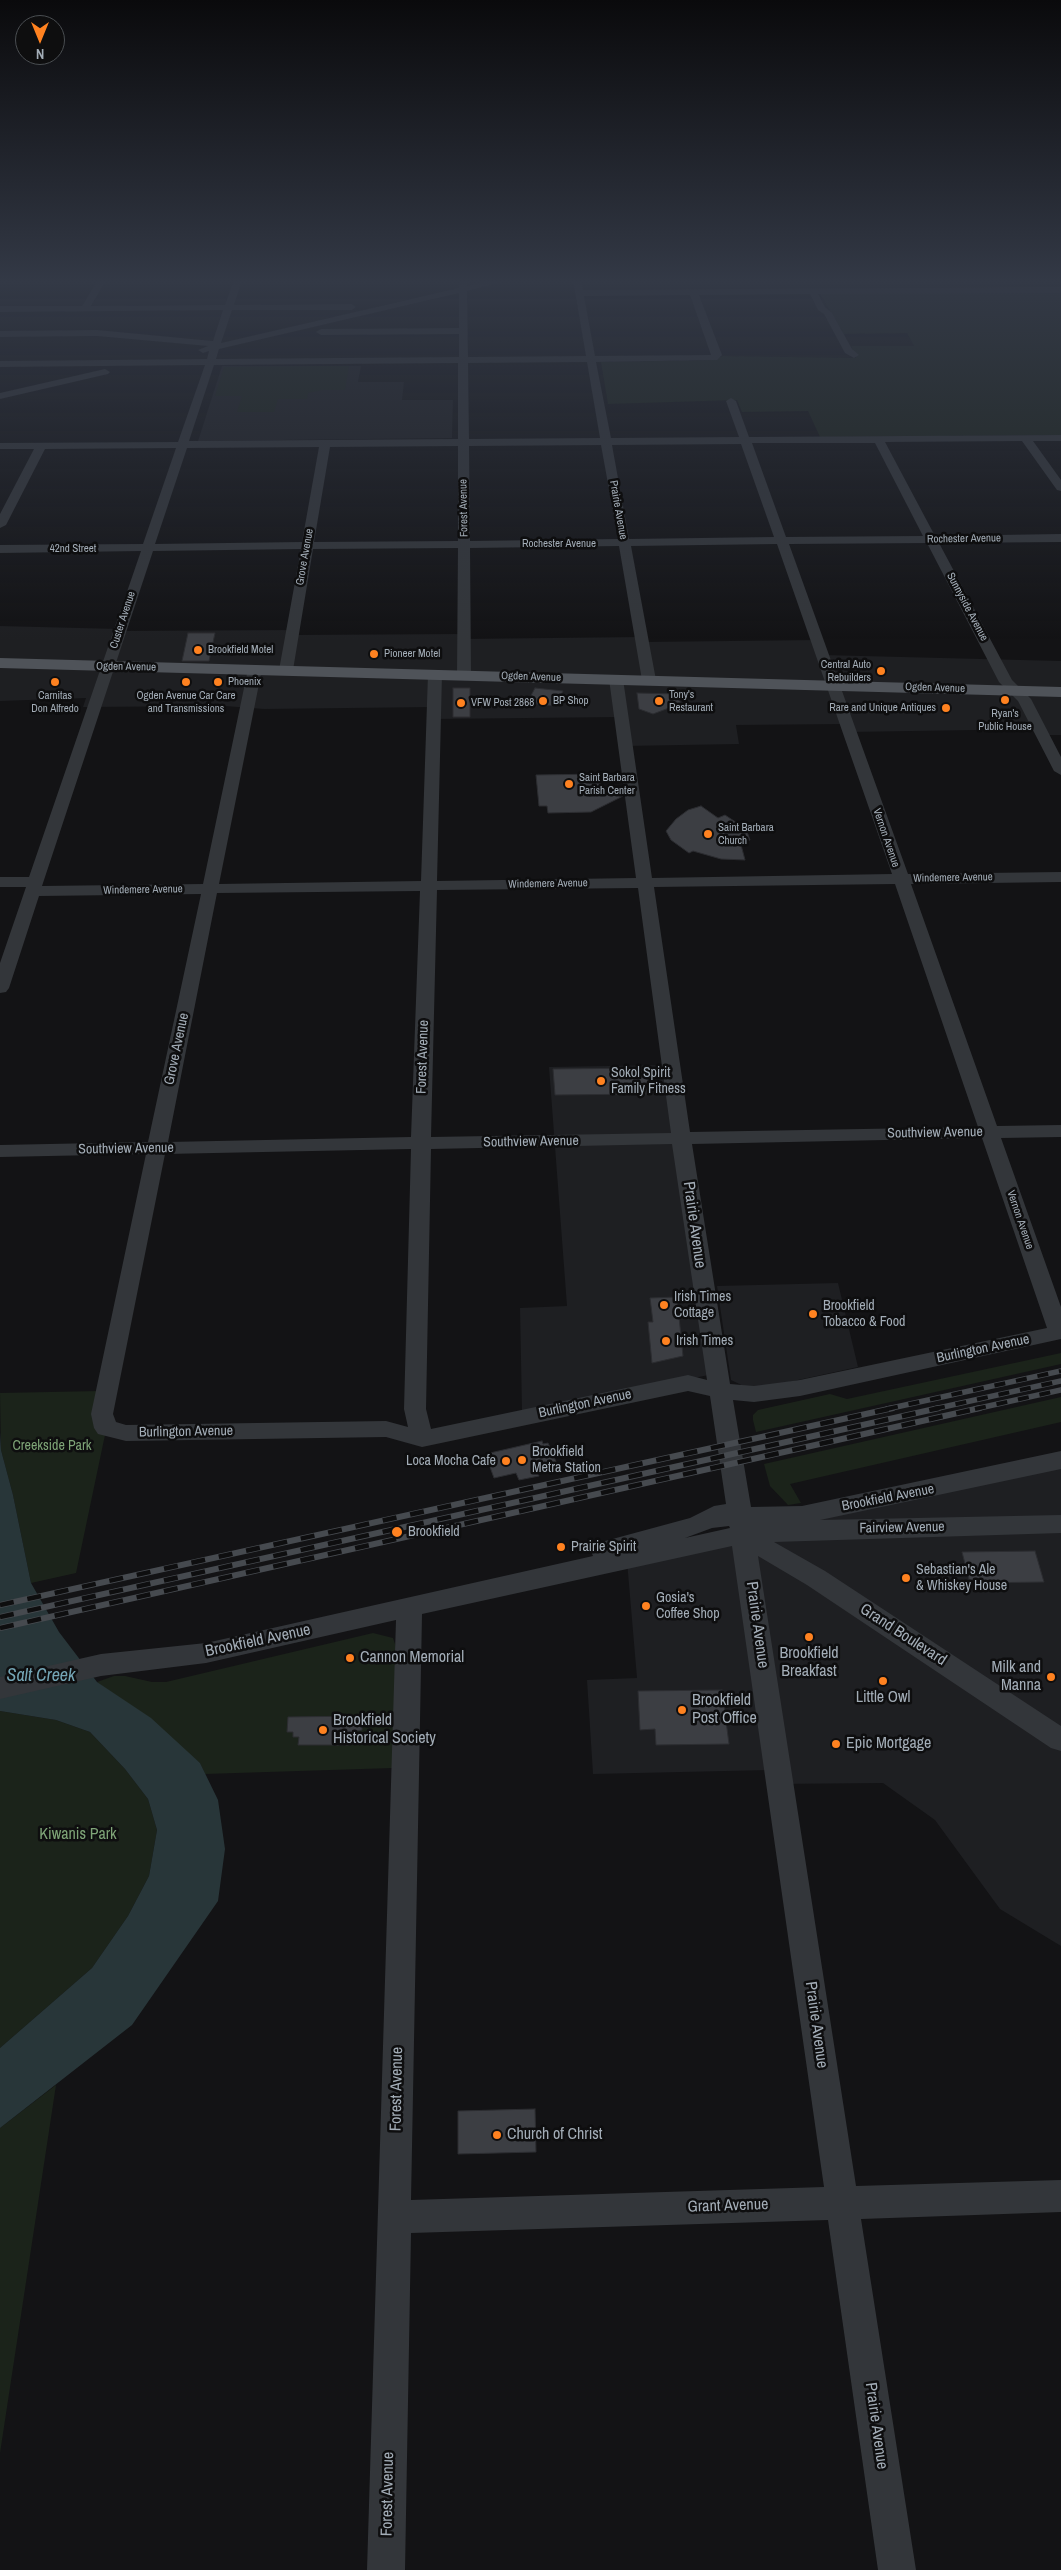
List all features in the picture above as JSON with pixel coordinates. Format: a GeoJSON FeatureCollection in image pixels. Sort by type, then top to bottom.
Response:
{"type":"FeatureCollection","features":[{"type":"Feature","properties":{"kind":"main road","name":"Ogden Avenue"},"geometry":{"type":"LineString","coordinates":[[0,663],[1061,692]]}},
{"type":"Feature","properties":{"kind":"street","name":"Custer Avenue"},"geometry":{"type":"LineString","coordinates":[[1,983],[198,400]]}},
{"type":"Feature","properties":{"kind":"street","name":"Forest Avenue"},"geometry":{"type":"LineString","coordinates":[[464,400],[464,675]]}},
{"type":"Feature","properties":{"kind":"street","name":"Prairie Avenue"},"geometry":{"type":"LineString","coordinates":[[598,400],[649,680]]}},
{"type":"Feature","properties":{"kind":"street","name":"Vernon Avenue"},"geometry":{"type":"LineString","coordinates":[[731,401],[834,686],[1060,1332]]}},
{"type":"Feature","properties":{"kind":"street"},"geometry":{"type":"LineString","coordinates":[[1025,438],[1061,488]]}},
{"type":"Feature","properties":{"kind":"street"},"geometry":{"type":"LineString","coordinates":[[0,446],[1061,438]]}},
{"type":"Feature","properties":{"kind":"street","name":"Sunnyside Avenue"},"geometry":{"type":"LineString","coordinates":[[878,439],[1006,682],[1024,699],[1061,771]]}},
{"type":"Feature","properties":{"kind":"street","name":"Grove Avenue"},"geometry":{"type":"LineString","coordinates":[[286,670],[325,444]]}},
{"type":"Feature","properties":{"kind":"street"},"geometry":{"type":"LineString","coordinates":[[0,525],[41,446]]}},
{"type":"Feature","properties":{"kind":"street","name":"Rochester Avenue"},"geometry":{"type":"LineString","coordinates":[[147,548],[1061,538]]}},
{"type":"Feature","properties":{"kind":"street","name":"42nd Street"},"geometry":{"type":"LineString","coordinates":[[0,549],[147,548]]}},
{"type":"Feature","properties":{"kind":"street","name":"Grove Avenue"},"geometry":{"type":"LineString","coordinates":[[106,1428],[102,1414],[255,669]]}},
{"type":"Feature","properties":{"kind":"street","name":"Forest Avenue"},"geometry":{"type":"LineString","coordinates":[[422,1439],[415,1409],[420,1144],[435,674]]}},
{"type":"Feature","properties":{"kind":"street","name":"Prairie Avenue"},"geometry":{"type":"LineString","coordinates":[[616,680],[680,1138],[740,1517],[897,2570]]}},
{"type":"Feature","properties":{"kind":"street","name":"Windemere Avenue"},"geometry":{"type":"LineString","coordinates":[[0,882],[35,886],[210,889],[1061,876]]}},
{"type":"Feature","properties":{"kind":"street","name":"Southview Avenue"},"geometry":{"type":"LineString","coordinates":[[0,1151],[1061,1131]]}},
{"type":"Feature","properties":{"kind":"street","name":"Burlington Avenue"},"geometry":{"type":"LineString","coordinates":[[106,1428],[126,1433],[386,1429],[422,1439],[688,1383],[719,1391],[754,1394],[800,1388],[1060,1332]]}},
{"type":"Feature","properties":{"kind":"street","name":"Brookfield Avenue"},"geometry":{"type":"LineString","coordinates":[[513,1583],[573,1561],[712,1519],[802,1515],[933,1490],[1061,1460]]}},
{"type":"Feature","properties":{"kind":"street","name":"Brookfield Avenue"},"geometry":{"type":"LineString","coordinates":[[0,1688],[101,1665],[206,1652],[410,1608],[513,1583],[740,1517]]}},
{"type":"Feature","properties":{"kind":"street","name":"Fairview Avenue"},"geometry":{"type":"LineString","coordinates":[[740,1517],[804,1530],[1061,1524]]}},
{"type":"Feature","properties":{"kind":"street","name":"Grand Boulevard"},"geometry":{"type":"LineString","coordinates":[[740,1517],[816,1578],[1061,1740]]}},
{"type":"Feature","properties":{"kind":"street","name":"Forest Avenue"},"geometry":{"type":"LineString","coordinates":[[386,2570],[410,1608]]}},
{"type":"Feature","properties":{"kind":"street","name":"Grant Avenue"},"geometry":{"type":"LineString","coordinates":[[394,2217],[1061,2196]]}},
{"type":"Feature","properties":{"kind":"shaded area"},"geometry":{"type":"Polygon","coordinates":[[[211,400],[453,400],[452,438],[198,441],[211,400]]]}},
{"type":"Feature","properties":{"kind":"shaded area"},"geometry":{"type":"Polygon","coordinates":[[[0,626],[120,629],[120,631],[292,630],[292,635],[464,634],[465,639],[641,637],[642,642],[817,640],[823,655],[1061,661],[1061,735],[1043,735],[1039,729],[849,732],[846,724],[736,725],[739,744],[625,746],[621,717],[434,719],[434,707],[264,709],[225,706],[83,707],[86,698],[0,701],[0,626]]]}},
{"type":"Feature","properties":{"kind":"shaded area"},"geometry":{"type":"Polygon","coordinates":[[[665,1065],[709,1375],[522,1411],[520,1308],[567,1306],[549,1067],[665,1065]]]}},
{"type":"Feature","properties":{"kind":"shaded area"},"geometry":{"type":"Polygon","coordinates":[[[838,1283],[858,1367],[752,1390],[731,1380],[717,1286],[838,1283]]]}},
{"type":"Feature","properties":{"kind":"shaded area"},"geometry":{"type":"Polygon","coordinates":[[[1061,1459],[1061,1946],[1000,1909],[935,1820],[883,1783],[772,1784],[770,1770],[593,1774],[587,1680],[637,1678],[627,1561],[1061,1459]]]}},
{"type":"Feature","properties":{"kind":"green space"},"geometry":{"type":"Polygon","coordinates":[[[241,400],[278,400],[274,412],[237,412],[241,400]]]}},
{"type":"Feature","properties":{"kind":"green space"},"geometry":{"type":"Polygon","coordinates":[[[607,400],[1061,400],[1061,435],[820,437],[808,411],[742,412],[737,400],[608,404],[607,400]]]}},
{"type":"Feature","properties":{"kind":"green space"},"geometry":{"type":"Polygon","coordinates":[[[1061,1353],[1061,1364],[756,1432],[753,1420],[753,1415],[758,1410],[830,1394],[847,1399],[1061,1353]]]}},
{"type":"Feature","properties":{"kind":"green space","name":"Creekside Park"},"geometry":{"type":"Polygon","coordinates":[[[100,1391],[105,1435],[76,1573],[31,1583],[13,1495],[1,1450],[0,1393],[100,1391]]]}},
{"type":"Feature","properties":{"kind":"green space"},"geometry":{"type":"Polygon","coordinates":[[[1061,1397],[1061,1422],[790,1484],[801,1503],[788,1505],[770,1486],[764,1464],[1061,1397]]]}},
{"type":"Feature","properties":{"kind":"green space"},"geometry":{"type":"Polygon","coordinates":[[[373,1633],[393,1638],[396,1647],[393,1768],[205,1774],[200,1763],[97,1682],[114,1676],[125,1676],[152,1682],[166,1682],[373,1633]]]}},
{"type":"Feature","properties":{"kind":"green space","name":"Kiwanis Park"},"geometry":{"type":"Polygon","coordinates":[[[0,1711],[56,1720],[90,1732],[125,1769],[148,1799],[157,1830],[149,1876],[128,1916],[92,1968],[0,2048],[0,1711]]]}},
{"type":"Feature","properties":{"kind":"green space"},"geometry":{"type":"Polygon","coordinates":[[[56,2085],[0,2453],[0,2128],[56,2085]]]}},
{"type":"Feature","properties":{"kind":"water","name":"Salt Creek"},"geometry":{"type":"Polygon","coordinates":[[[0,1432],[1,1450],[13,1495],[31,1583],[59,1632],[97,1682],[151,1718],[200,1763],[218,1800],[225,1849],[218,1901],[132,2025],[0,2128],[0,2048],[92,1968],[128,1916],[149,1876],[157,1830],[148,1799],[125,1769],[90,1732],[56,1720],[0,1711],[0,1432]]]}},
{"type":"Feature","properties":{"kind":"building","name":"Brookfield Motel"},"geometry":{"type":"Polygon","coordinates":[[[188,633],[215,633],[209,661],[182,661],[188,633]]]}},
{"type":"Feature","properties":{"kind":"building","name":"VFW Post 2868"},"geometry":{"type":"Polygon","coordinates":[[[453,688],[470,688],[470,717],[453,717],[453,688]]]}},
{"type":"Feature","properties":{"kind":"building"},"geometry":{"type":"Polygon","coordinates":[[[535,688],[563,691],[555,706],[527,703],[535,688]]]}},
{"type":"Feature","properties":{"kind":"building","name":"Tony's Restaurant"},"geometry":{"type":"Polygon","coordinates":[[[637,693],[680,694],[680,708],[669,708],[653,714],[639,709],[637,693]]]}},
{"type":"Feature","properties":{"kind":"building","name":"Saint Barbara Parish Center"},"geometry":{"type":"Polygon","coordinates":[[[599,774],[602,794],[623,796],[591,812],[548,813],[547,806],[539,806],[536,775],[599,774]]]}},
{"type":"Feature","properties":{"kind":"building","name":"Saint Barbara Church"},"geometry":{"type":"Polygon","coordinates":[[[701,806],[718,818],[725,815],[746,829],[750,840],[740,841],[745,860],[721,859],[693,851],[689,853],[671,840],[666,831],[676,819],[688,810],[701,806]]]}},
{"type":"Feature","properties":{"kind":"building","name":"Sokol Spirit Family Fitness"},"geometry":{"type":"Polygon","coordinates":[[[646,1068],[649,1094],[555,1095],[553,1069],[646,1068]]]}},
{"type":"Feature","properties":{"kind":"building","name":"Irish Times"},"geometry":{"type":"Polygon","coordinates":[[[677,1297],[683,1356],[652,1363],[648,1322],[653,1322],[650,1298],[677,1297]]]}},
{"type":"Feature","properties":{"kind":"building","name":"Brookfield Metra Station"},"geometry":{"type":"Polygon","coordinates":[[[542,1441],[543,1444],[548,1443],[557,1464],[536,1469],[539,1476],[519,1480],[516,1473],[494,1478],[486,1456],[491,1455],[490,1453],[542,1441]]]}},
{"type":"Feature","properties":{"kind":"building"},"geometry":{"type":"Polygon","coordinates":[[[1035,1551],[1044,1582],[970,1583],[962,1552],[1035,1551]]]}},
{"type":"Feature","properties":{"kind":"building","name":"Brookfield Post Office"},"geometry":{"type":"Polygon","coordinates":[[[722,1690],[729,1744],[656,1745],[655,1729],[640,1730],[638,1691],[722,1690]]]}},
{"type":"Feature","properties":{"kind":"building","name":"Brookfield Historical Society"},"geometry":{"type":"Polygon","coordinates":[[[362,1716],[362,1730],[356,1731],[356,1736],[350,1737],[350,1745],[298,1745],[299,1737],[293,1737],[293,1732],[287,1732],[288,1717],[362,1716]]]}},
{"type":"Feature","properties":{"kind":"building","name":"Church of Christ"},"geometry":{"type":"Polygon","coordinates":[[[535,2109],[536,2152],[458,2154],[458,2111],[535,2109]]]}},
{"type":"Feature","properties":{"kind":"railway"},"geometry":{"type":"LineString","coordinates":[[887,1409],[1061,1371]]}},
{"type":"Feature","properties":{"kind":"railway"},"geometry":{"type":"LineString","coordinates":[[934,1409],[1061,1381]]}},
{"type":"Feature","properties":{"kind":"railway"},"geometry":{"type":"LineString","coordinates":[[975,1409],[1061,1390]]}},
{"type":"Feature","properties":{"kind":"railway"},"geometry":{"type":"LineString","coordinates":[[0,1605],[893,1408]]}},
{"type":"Feature","properties":{"kind":"railway"},"geometry":{"type":"LineString","coordinates":[[0,1617],[939,1408]]}},
{"type":"Feature","properties":{"kind":"railway"},"geometry":{"type":"LineString","coordinates":[[0,1628],[980,1408]]}},
{"type":"Feature","properties":{"kind":"place","name":"Brookfield Motel"},"geometry":{"type":"Point","coordinates":[198,650]}},
{"type":"Feature","properties":{"kind":"place","name":"Pioneer Motel"},"geometry":{"type":"Point","coordinates":[374,654]}},
{"type":"Feature","properties":{"kind":"place","name":"Central Auto Rebuilders"},"geometry":{"type":"Point","coordinates":[881,671]}},
{"type":"Feature","properties":{"kind":"place","name":"Carnitas Don Alfredo"},"geometry":{"type":"Point","coordinates":[55,682]}},
{"type":"Feature","properties":{"kind":"place","name":"Ogden Avenue Car Care and Transmissions"},"geometry":{"type":"Point","coordinates":[186,682]}},
{"type":"Feature","properties":{"kind":"place","name":"Phoenix"},"geometry":{"type":"Point","coordinates":[218,682]}},
{"type":"Feature","properties":{"kind":"place","name":"Ryan's Public House"},"geometry":{"type":"Point","coordinates":[1005,700]}},
{"type":"Feature","properties":{"kind":"place","name":"BP Shop"},"geometry":{"type":"Point","coordinates":[543,701]}},
{"type":"Feature","properties":{"kind":"place","name":"Tony's Restaurant"},"geometry":{"type":"Point","coordinates":[659,701]}},
{"type":"Feature","properties":{"kind":"place","name":"VFW Post 2868"},"geometry":{"type":"Point","coordinates":[461,703]}},
{"type":"Feature","properties":{"kind":"place","name":"Rare and Unique Antiques"},"geometry":{"type":"Point","coordinates":[946,708]}},
{"type":"Feature","properties":{"kind":"place","name":"Saint Barbara Parish Center"},"geometry":{"type":"Point","coordinates":[569,784]}},
{"type":"Feature","properties":{"kind":"place","name":"Saint Barbara Church"},"geometry":{"type":"Point","coordinates":[708,834]}},
{"type":"Feature","properties":{"kind":"place","name":"Sokol Spirit Family Fitness"},"geometry":{"type":"Point","coordinates":[601,1081]}},
{"type":"Feature","properties":{"kind":"place","name":"Irish Times Cottage"},"geometry":{"type":"Point","coordinates":[664,1305]}},
{"type":"Feature","properties":{"kind":"place","name":"Brookfield Tobacco & Food"},"geometry":{"type":"Point","coordinates":[813,1314]}},
{"type":"Feature","properties":{"kind":"place","name":"Irish Times"},"geometry":{"type":"Point","coordinates":[666,1341]}},
{"type":"Feature","properties":{"kind":"place","name":"Brookfield Metra Station"},"geometry":{"type":"Point","coordinates":[522,1460]}},
{"type":"Feature","properties":{"kind":"place","name":"Loca Mocha Cafe"},"geometry":{"type":"Point","coordinates":[506,1461]}},
{"type":"Feature","properties":{"kind":"place","name":"Brookfield"},"geometry":{"type":"Point","coordinates":[397,1532]}},
{"type":"Feature","properties":{"kind":"place","name":"Prairie Spirit"},"geometry":{"type":"Point","coordinates":[561,1547]}},
{"type":"Feature","properties":{"kind":"place","name":"Sebastian's Ale & Whiskey House"},"geometry":{"type":"Point","coordinates":[906,1578]}},
{"type":"Feature","properties":{"kind":"place","name":"Gosia's Coffee Shop"},"geometry":{"type":"Point","coordinates":[646,1606]}},
{"type":"Feature","properties":{"kind":"place","name":"Brookfield Breakfast"},"geometry":{"type":"Point","coordinates":[809,1637]}},
{"type":"Feature","properties":{"kind":"place","name":"Cannon Memorial"},"geometry":{"type":"Point","coordinates":[350,1658]}},
{"type":"Feature","properties":{"kind":"place","name":"Milk and Manna"},"geometry":{"type":"Point","coordinates":[1051,1677]}},
{"type":"Feature","properties":{"kind":"place","name":"Little Owl"},"geometry":{"type":"Point","coordinates":[883,1681]}},
{"type":"Feature","properties":{"kind":"place","name":"Brookfield Post Office"},"geometry":{"type":"Point","coordinates":[682,1710]}},
{"type":"Feature","properties":{"kind":"place","name":"Brookfield Historical Society"},"geometry":{"type":"Point","coordinates":[323,1730]}},
{"type":"Feature","properties":{"kind":"place","name":"Epic Mortgage"},"geometry":{"type":"Point","coordinates":[836,1744]}},
{"type":"Feature","properties":{"kind":"place","name":"Church of Christ"},"geometry":{"type":"Point","coordinates":[497,2135]}}]}
